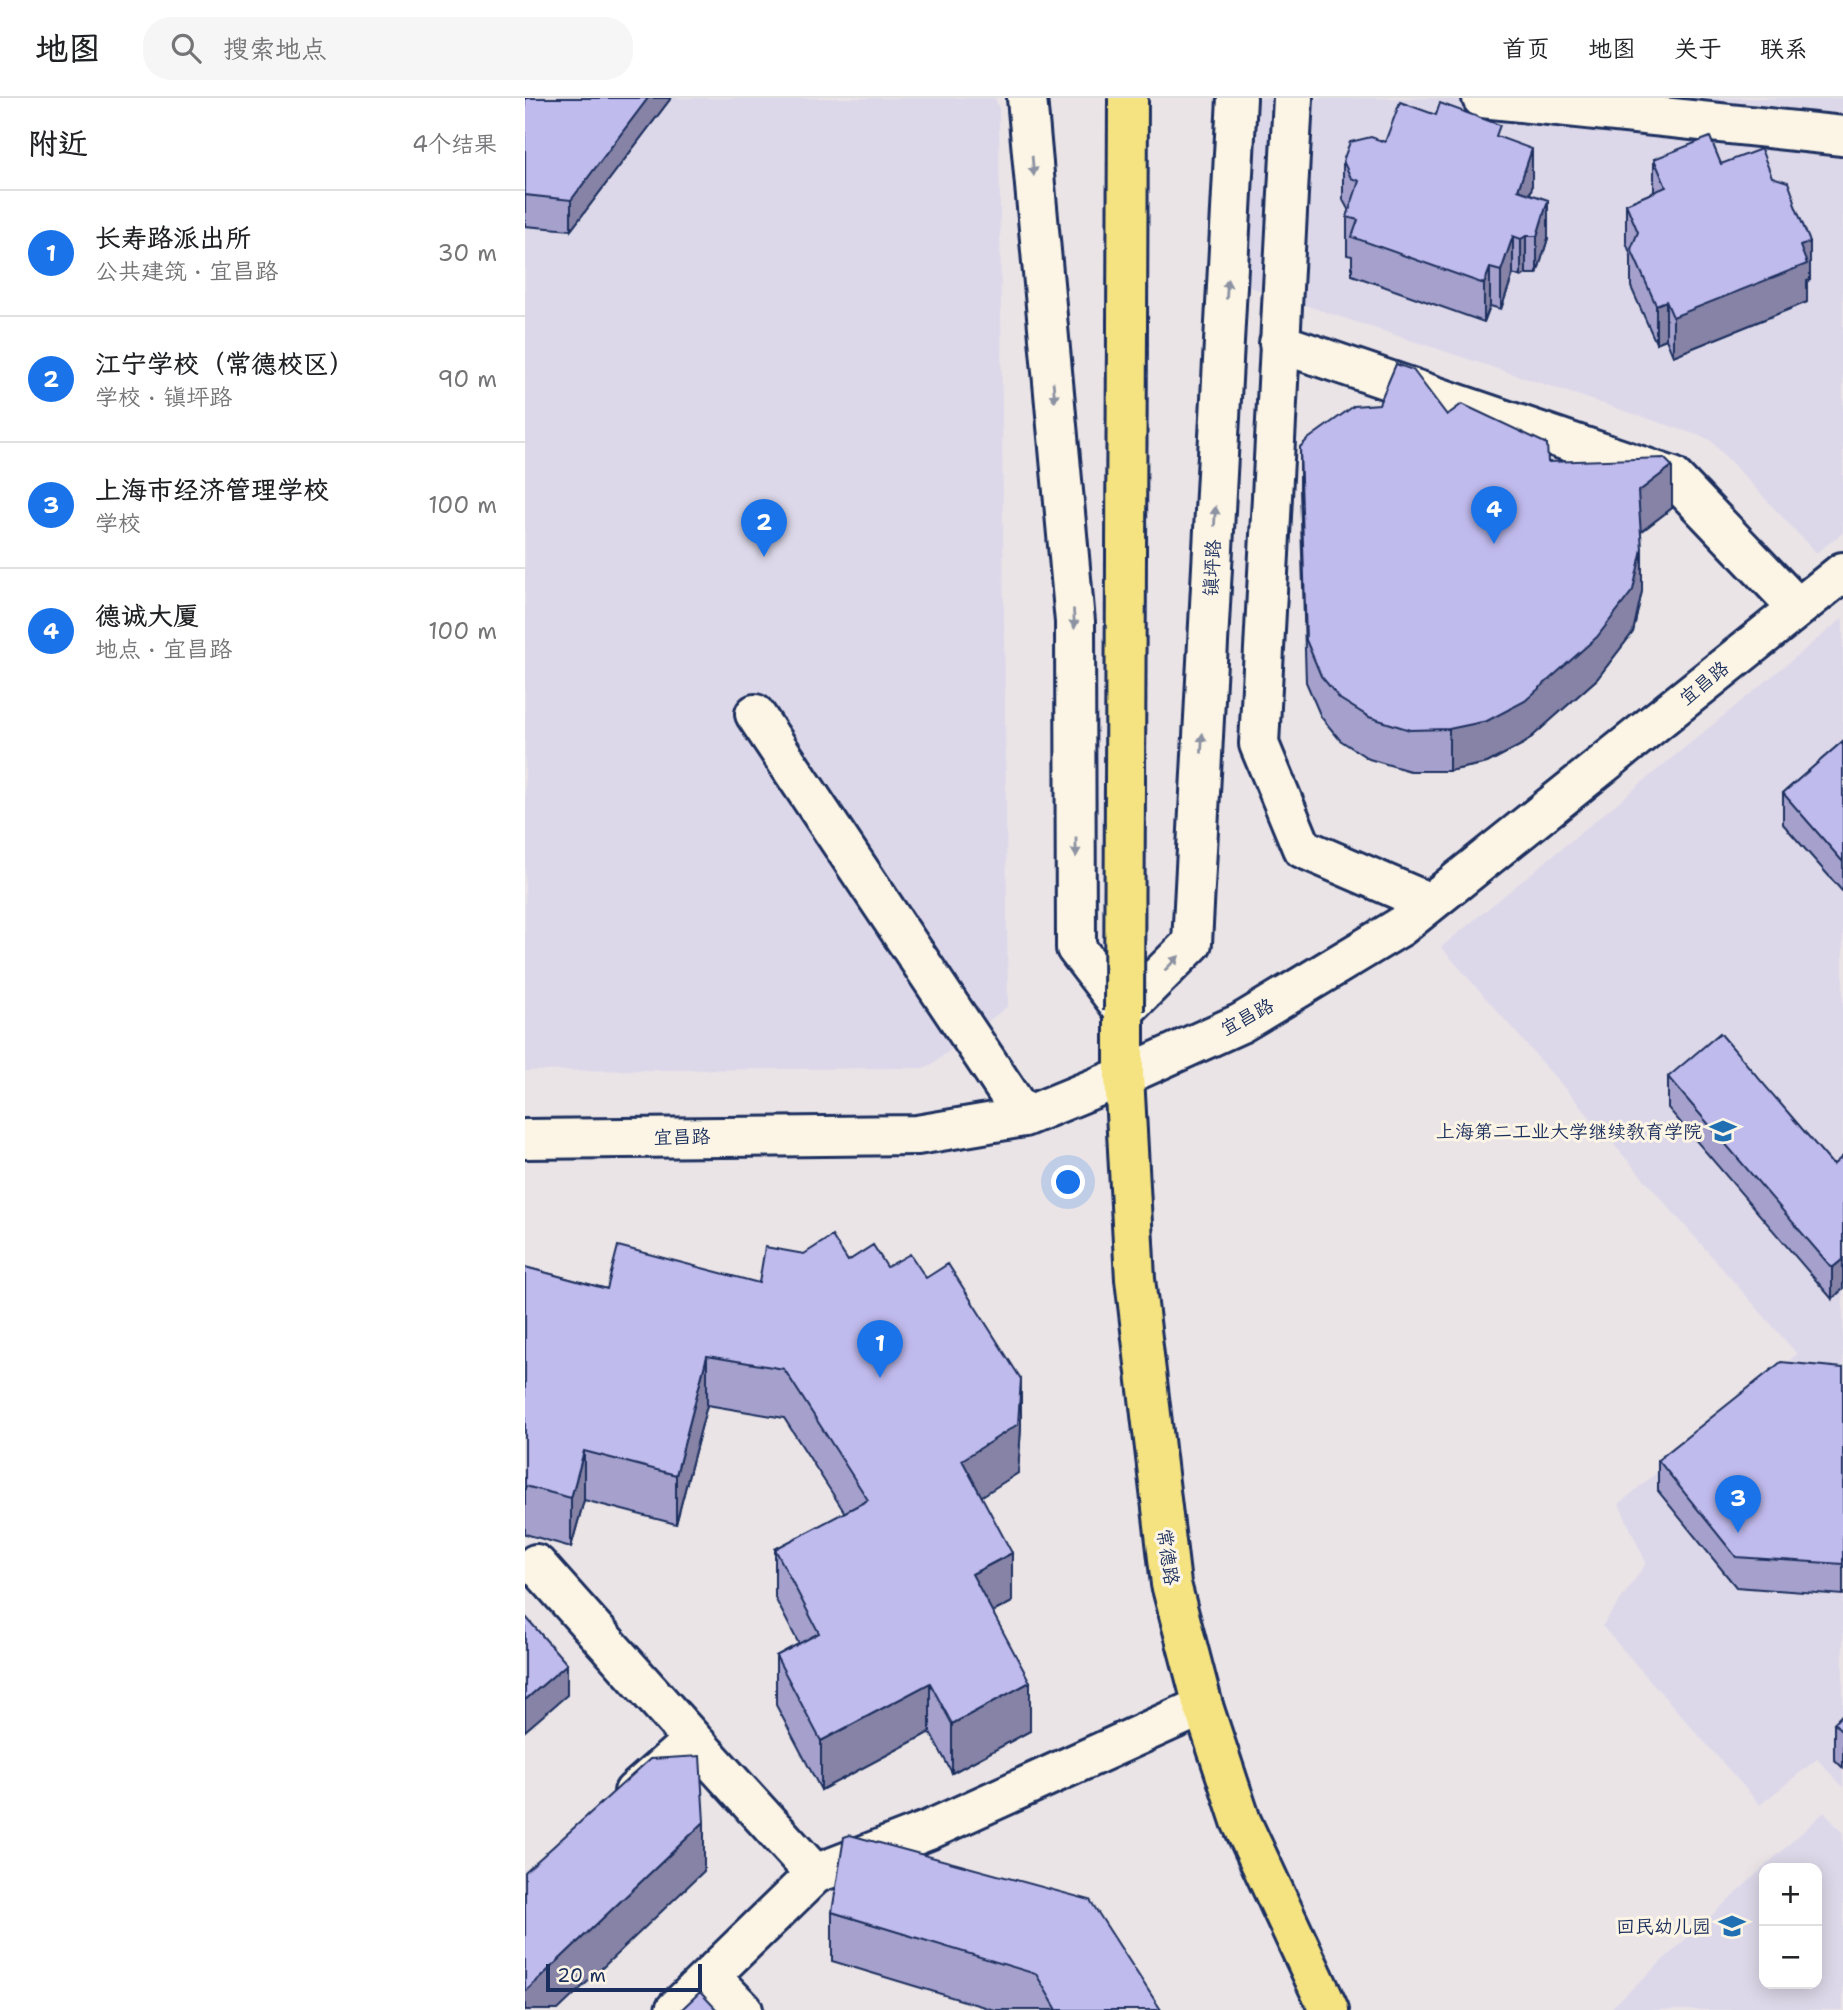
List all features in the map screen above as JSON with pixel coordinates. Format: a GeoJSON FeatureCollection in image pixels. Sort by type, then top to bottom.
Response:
{"type":"FeatureCollection","features":[{"type":"Feature","properties":{"kind":"main road"},"geometry":{"type":"LineString","coordinates":[[1124,1076],[1128,98]]}},
{"type":"Feature","properties":{"kind":"main road","name":"常德路"},"geometry":{"type":"LineString","coordinates":[[1124,1076],[1135,1279],[1171,1584],[1203,1706],[1241,1821],[1329,2010]]}},
{"type":"Feature","properties":{"kind":"street"},"geometry":{"type":"LineString","coordinates":[[1027,98],[1075,622],[1076,948],[1124,1011]]}},
{"type":"Feature","properties":{"kind":"street","name":"镇坪路"},"geometry":{"type":"LineString","coordinates":[[1124,1011],[1192,943],[1237,98]]}},
{"type":"Feature","properties":{"kind":"street"},"geometry":{"type":"LineString","coordinates":[[1293,98],[1259,744],[1302,848],[1430,903]]}},
{"type":"Feature","properties":{"kind":"street"},"geometry":{"type":"LineString","coordinates":[[1482,98],[1843,136]]}},
{"type":"Feature","properties":{"kind":"street"},"geometry":{"type":"LineString","coordinates":[[1279,343],[1673,477],[1798,608]]}},
{"type":"Feature","properties":{"kind":"street","name":"宜昌路"},"geometry":{"type":"LineString","coordinates":[[525,1139],[917,1135],[1024,1116],[1124,1076],[1241,1023],[1400,927],[1843,572]]}},
{"type":"Feature","properties":{"kind":"street"},"geometry":{"type":"LineString","coordinates":[[755,714],[1024,1116]]}},
{"type":"Feature","properties":{"kind":"street"},"geometry":{"type":"LineString","coordinates":[[536,1564],[815,1874]]}},
{"type":"Feature","properties":{"kind":"street"},"geometry":{"type":"LineString","coordinates":[[675,2010],[815,1874],[929,1830],[1203,1706]]}},
{"type":"Feature","properties":{"kind":"street"},"geometry":{"type":"LineString","coordinates":[[604,1819],[693,1740]]}},
{"type":"Feature","properties":{"kind":"street"},"geometry":{"type":"LineString","coordinates":[[710,1976],[743,2010]]}},
{"type":"Feature","properties":{"kind":"shaded area"},"geometry":{"type":"Polygon","coordinates":[[[525,98],[995,98],[999,108],[1008,1006],[927,1068],[525,1071],[525,98]]]}},
{"type":"Feature","properties":{"kind":"shaded area"},"geometry":{"type":"Polygon","coordinates":[[[1257,98],[1843,98],[1843,533],[1816,553],[1709,439],[1247,286],[1257,98]]]}},
{"type":"Feature","properties":{"kind":"shaded area","name":"上海第二工业大学继续教育学院"},"geometry":{"type":"Polygon","coordinates":[[[1843,618],[1843,1787],[1817,1759],[1760,1805],[1602,1626],[1646,1563],[1619,1504],[1797,1354],[1441,947],[1843,618]]]}},
{"type":"Feature","properties":{"kind":"shaded area","name":"回民幼儿园"},"geometry":{"type":"Polygon","coordinates":[[[1824,1812],[1843,1833],[1843,2010],[1615,2010],[1612,2007],[1759,1872],[1759,1989],[1822,1989],[1822,1863],[1769,1863],[1824,1812]]]}},
{"type":"Feature","properties":{"kind":"building"},"geometry":{"type":"Polygon","coordinates":[[[525,98],[648,98],[571,200],[525,195],[525,98]]]}},
{"type":"Feature","properties":{"kind":"building"},"geometry":{"type":"Polygon","coordinates":[[[1400,102],[1436,115],[1440,103],[1500,125],[1496,136],[1532,149],[1518,190],[1548,200],[1537,236],[1521,239],[1513,236],[1501,271],[1490,268],[1484,284],[1352,237],[1358,220],[1347,217],[1359,181],[1351,178],[1343,161],[1350,142],[1371,137],[1385,142],[1400,102]]]}},
{"type":"Feature","properties":{"kind":"building"},"geometry":{"type":"Polygon","coordinates":[[[1710,137],[1721,164],[1761,149],[1772,177],[1788,182],[1810,242],[1800,246],[1807,264],[1673,317],[1666,301],[1656,305],[1631,249],[1638,232],[1626,204],[1666,187],[1654,159],[1710,137]]]}},
{"type":"Feature","properties":{"kind":"building"},"geometry":{"type":"Polygon","coordinates":[[[1396,364],[1413,370],[1447,415],[1462,404],[1547,444],[1548,462],[1664,458],[1672,466],[1638,492],[1642,549],[1633,590],[1597,637],[1525,701],[1487,721],[1449,729],[1410,730],[1369,717],[1340,699],[1321,676],[1306,640],[1300,447],[1354,406],[1379,404],[1396,364]]]}},
{"type":"Feature","properties":{"kind":"building"},"geometry":{"type":"Polygon","coordinates":[[[1843,741],[1843,862],[1783,793],[1843,741]]]}},
{"type":"Feature","properties":{"kind":"building"},"geometry":{"type":"Polygon","coordinates":[[[1720,1033],[1833,1165],[1843,1156],[1843,1259],[1832,1268],[1668,1077],[1720,1033]]]}},
{"type":"Feature","properties":{"kind":"building"},"geometry":{"type":"Polygon","coordinates":[[[832,1236],[848,1261],[873,1245],[887,1267],[910,1254],[926,1278],[948,1264],[1021,1379],[1018,1424],[962,1460],[1012,1553],[972,1574],[1030,1682],[952,1724],[930,1683],[821,1741],[776,1656],[819,1633],[775,1549],[868,1500],[784,1369],[707,1356],[676,1475],[584,1451],[571,1498],[525,1486],[525,1267],[607,1289],[618,1246],[759,1283],[765,1247],[804,1254],[832,1236]]]}},
{"type":"Feature","properties":{"kind":"building"},"geometry":{"type":"Polygon","coordinates":[[[1781,1362],[1843,1368],[1843,1564],[1736,1557],[1658,1460],[1781,1362]]]}},
{"type":"Feature","properties":{"kind":"building"},"geometry":{"type":"Polygon","coordinates":[[[525,1616],[567,1664],[525,1700],[525,1616]]]}},
{"type":"Feature","properties":{"kind":"building"},"geometry":{"type":"Polygon","coordinates":[[[1843,1714],[1843,1732],[1834,1723],[1843,1714]]]}},
{"type":"Feature","properties":{"kind":"building"},"geometry":{"type":"Polygon","coordinates":[[[700,1756],[704,1822],[525,1992],[525,1872],[650,1759],[700,1756]]]}},
{"type":"Feature","properties":{"kind":"building"},"geometry":{"type":"Polygon","coordinates":[[[850,1835],[1090,1900],[1161,2010],[1057,2010],[1036,1974],[832,1912],[844,1837],[850,1835]]]}},
{"type":"Feature","properties":{"kind":"building"},"geometry":{"type":"Polygon","coordinates":[[[700,1992],[717,2010],[681,2010],[700,1992]]]}},
{"type":"Feature","properties":{"kind":"place","name":"德诚大厦"},"geometry":{"type":"Point","coordinates":[1494,544]}},
{"type":"Feature","properties":{"kind":"place","name":"江宁学校（常德校区）"},"geometry":{"type":"Point","coordinates":[764,557]}},
{"type":"Feature","properties":{"kind":"place","name":"上海第二工业大学继续教育学院"},"geometry":{"type":"Point","coordinates":[1723,1131]}},
{"type":"Feature","properties":{"kind":"place","name":"长寿路派出所"},"geometry":{"type":"Point","coordinates":[880,1378]}},
{"type":"Feature","properties":{"kind":"place","name":"上海市经济管理学校"},"geometry":{"type":"Point","coordinates":[1738,1533]}},
{"type":"Feature","properties":{"kind":"place","name":"回民幼儿园"},"geometry":{"type":"Point","coordinates":[1732,1926]}}]}
